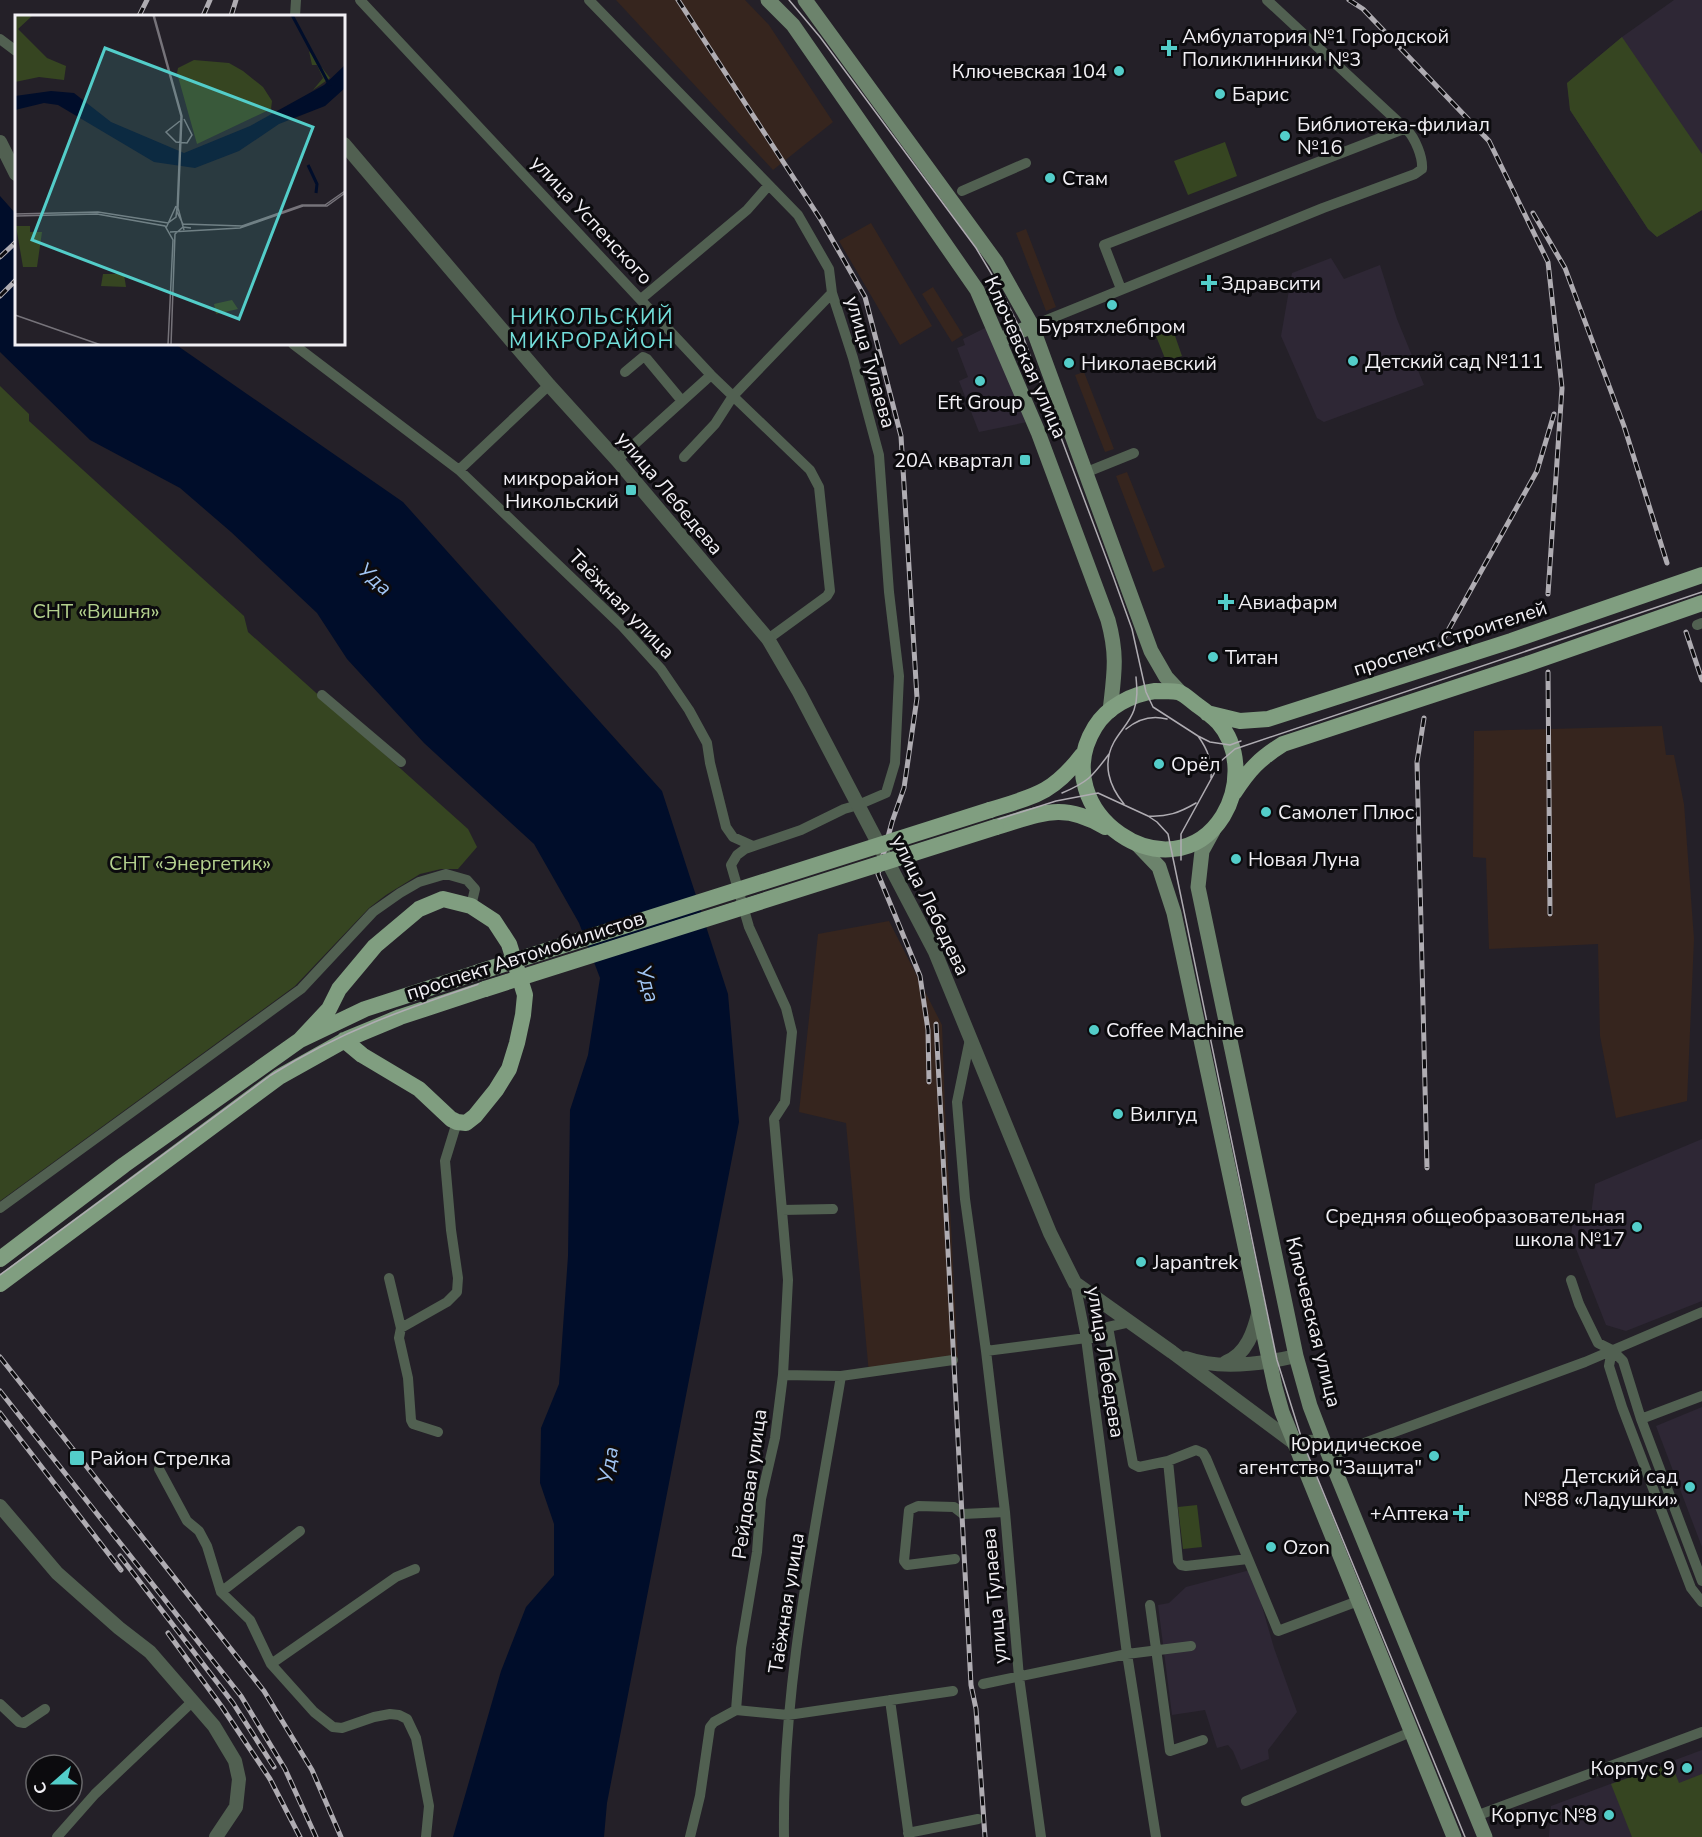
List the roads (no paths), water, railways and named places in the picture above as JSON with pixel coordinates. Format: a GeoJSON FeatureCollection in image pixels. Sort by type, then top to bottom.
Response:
{"type":"FeatureCollection","features":[{"type":"Feature","properties":{"kind":"main road","name":"Ключевская улица"},"geometry":{"type":"LineString","coordinates":[[768,0],[794,25],[977,290],[1038,432],[1108,620],[1116,660],[1110,711]]}},
{"type":"Feature","properties":{"kind":"main road","name":"Ключевская улица"},"geometry":{"type":"LineString","coordinates":[[805,0],[996,262],[1032,326],[1151,651],[1166,677],[1180,692]]}},
{"type":"Feature","properties":{"kind":"main road"},"geometry":{"type":"LineString","coordinates":[[1000,340],[1032,326]]}},
{"type":"Feature","properties":{"kind":"main road","name":"проспект Строителей"},"geometry":{"type":"LineString","coordinates":[[1207,713],[1240,721],[1268,719],[1511,641],[1702,575]]}},
{"type":"Feature","properties":{"kind":"main road"},"geometry":{"type":"LineString","coordinates":[[1234,793],[1235,763],[1224,732],[1218,723],[1180,692],[1155,691],[1137,694],[1110,711],[1099,721],[1088,738],[1082,755],[1082,771],[1089,799],[1096,812],[1122,837],[1155,850],[1180,849],[1213,831],[1248,772],[1258,760],[1283,744],[1530,663],[1702,603]]}},
{"type":"Feature","properties":{"kind":"main road","name":"проспект Автомобилистов"},"geometry":{"type":"LineString","coordinates":[[0,1259],[124,1165],[300,1040],[365,1009],[1026,799],[1055,785],[1082,755]]}},
{"type":"Feature","properties":{"kind":"main road","name":"проспект Автомобилистов"},"geometry":{"type":"LineString","coordinates":[[0,1284],[279,1077],[344,1040],[400,1017],[1044,813],[1072,812],[1090,818],[1122,837]]}},
{"type":"Feature","properties":{"kind":"main road","name":"Ключевская улица"},"geometry":{"type":"LineString","coordinates":[[1213,831],[1202,851],[1198,887],[1296,1356],[1323,1441],[1485,1837]]}},
{"type":"Feature","properties":{"kind":"main road"},"geometry":{"type":"LineString","coordinates":[[1138,845],[1160,867],[1174,913],[1282,1412],[1454,1837]]}},
{"type":"Feature","properties":{"kind":"main road"},"geometry":{"type":"LineString","coordinates":[[300,1040],[329,1009],[339,989],[375,946],[398,924],[419,909],[443,899],[471,906],[494,921],[509,944],[525,995],[518,1042],[509,1068],[496,1090],[475,1116],[466,1123],[458,1122],[442,1112],[418,1089],[362,1055],[344,1040]]}},
{"type":"Feature","properties":{"kind":"main road"},"geometry":{"type":"LineString","coordinates":[[339,989],[354,1007],[365,1009]]}},
{"type":"Feature","properties":{"kind":"main road"},"geometry":{"type":"LineString","coordinates":[[1411,1732],[1437,1721]]}},
{"type":"Feature","properties":{"kind":"street"},"geometry":{"type":"LineString","coordinates":[[295,15],[296,0]]}},
{"type":"Feature","properties":{"kind":"street","name":"улица Успенского"},"geometry":{"type":"LineString","coordinates":[[360,0],[711,375],[810,470],[819,487],[830,591],[828,596],[768,639]]}},
{"type":"Feature","properties":{"kind":"street","name":"улица Тулаева"},"geometry":{"type":"LineString","coordinates":[[589,0],[798,215],[829,269],[832,293],[853,358],[879,455],[889,592],[899,676],[895,764],[886,793],[858,806],[844,809],[783,838],[753,846]]}},
{"type":"Feature","properties":{"kind":"street"},"geometry":{"type":"LineString","coordinates":[[1032,326],[1120,289],[1415,174],[1422,169],[1411,134],[1267,0]]}},
{"type":"Feature","properties":{"kind":"street"},"geometry":{"type":"LineString","coordinates":[[0,39],[15,50]]}},
{"type":"Feature","properties":{"kind":"street"},"geometry":{"type":"LineString","coordinates":[[1120,289],[1104,245],[1401,130],[1407,130]]}},
{"type":"Feature","properties":{"kind":"street"},"geometry":{"type":"LineString","coordinates":[[0,142],[15,172]]}},
{"type":"Feature","properties":{"kind":"street","name":"улица Лебедева"},"geometry":{"type":"LineString","coordinates":[[345,145],[768,639],[884,851],[935,952],[1050,1233],[1075,1283],[1086,1340],[1127,1654],[1156,1837]]}},
{"type":"Feature","properties":{"kind":"street"},"geometry":{"type":"LineString","coordinates":[[962,191],[1026,163]]}},
{"type":"Feature","properties":{"kind":"street"},"geometry":{"type":"LineString","coordinates":[[641,299],[747,210],[768,186]]}},
{"type":"Feature","properties":{"kind":"street"},"geometry":{"type":"LineString","coordinates":[[684,458],[715,424],[733,396],[832,293]]}},
{"type":"Feature","properties":{"kind":"street","name":"Таёжная улица"},"geometry":{"type":"LineString","coordinates":[[294,345],[459,470],[622,626],[661,669],[689,711],[707,743],[726,826],[733,837],[753,846]]}},
{"type":"Feature","properties":{"kind":"street"},"geometry":{"type":"LineString","coordinates":[[625,372],[643,357],[647,359],[682,401]]}},
{"type":"Feature","properties":{"kind":"street"},"geometry":{"type":"LineString","coordinates":[[617,460],[711,375]]}},
{"type":"Feature","properties":{"kind":"street"},"geometry":{"type":"LineString","coordinates":[[459,470],[549,385]]}},
{"type":"Feature","properties":{"kind":"street"},"geometry":{"type":"LineString","coordinates":[[1087,472],[1134,453]]}},
{"type":"Feature","properties":{"kind":"street"},"geometry":{"type":"LineString","coordinates":[[322,695],[401,762]]}},
{"type":"Feature","properties":{"kind":"street","name":"Рейдовая улица"},"geometry":{"type":"LineString","coordinates":[[736,1710],[741,1648],[758,1552],[761,1499],[775,1438],[783,1376],[788,1280],[774,1119],[785,1102],[792,1032],[786,1008],[749,927],[732,865],[737,855],[753,846]]}},
{"type":"Feature","properties":{"kind":"street"},"geometry":{"type":"LineString","coordinates":[[0,1208],[301,989],[373,912],[400,893],[419,882],[446,874],[467,880],[475,889],[471,906]]}},
{"type":"Feature","properties":{"kind":"street","name":"улица Тулаева"},"geometry":{"type":"LineString","coordinates":[[970,1039],[957,1102],[965,1198],[1005,1512],[1019,1677],[1041,1837]]}},
{"type":"Feature","properties":{"kind":"street"},"geometry":{"type":"LineString","coordinates":[[401,1328],[447,1302],[456,1292],[458,1278],[445,1161],[458,1122]]}},
{"type":"Feature","properties":{"kind":"street"},"geometry":{"type":"LineString","coordinates":[[782,1210],[833,1209]]}},
{"type":"Feature","properties":{"kind":"street"},"geometry":{"type":"LineString","coordinates":[[389,1278],[401,1328],[399,1338],[408,1378],[411,1420],[413,1424],[438,1432]]}},
{"type":"Feature","properties":{"kind":"street"},"geometry":{"type":"LineString","coordinates":[[1571,1280],[1579,1304],[1598,1343],[1612,1350],[1623,1362],[1641,1419],[1702,1581]]}},
{"type":"Feature","properties":{"kind":"street"},"geometry":{"type":"LineString","coordinates":[[1075,1283],[1294,1443],[1323,1441]]}},
{"type":"Feature","properties":{"kind":"street"},"geometry":{"type":"LineString","coordinates":[[1222,1363],[1232,1360],[1250,1341],[1260,1308]]}},
{"type":"Feature","properties":{"kind":"street"},"geometry":{"type":"LineString","coordinates":[[1329,1455],[1585,1362],[1702,1312]]}},
{"type":"Feature","properties":{"kind":"street"},"geometry":{"type":"LineString","coordinates":[[986,1351],[1086,1340],[1108,1328],[1130,1322]]}},
{"type":"Feature","properties":{"kind":"street"},"geometry":{"type":"LineString","coordinates":[[1108,1328],[1133,1464],[1139,1467],[1168,1461],[1196,1450],[1203,1453],[1278,1631],[1358,1601]]}},
{"type":"Feature","properties":{"kind":"street"},"geometry":{"type":"LineString","coordinates":[[1612,1350],[1609,1366],[1622,1407],[1691,1588],[1702,1601]]}},
{"type":"Feature","properties":{"kind":"street"},"geometry":{"type":"LineString","coordinates":[[1172,1352],[1201,1362],[1222,1363],[1270,1362],[1296,1356]]}},
{"type":"Feature","properties":{"kind":"street"},"geometry":{"type":"LineString","coordinates":[[783,1376],[841,1376],[953,1360]]}},
{"type":"Feature","properties":{"kind":"street","name":"Таёжная улица"},"geometry":{"type":"LineString","coordinates":[[784,1837],[788,1715],[795,1652],[841,1376]]}},
{"type":"Feature","properties":{"kind":"street"},"geometry":{"type":"LineString","coordinates":[[1641,1419],[1702,1396]]}},
{"type":"Feature","properties":{"kind":"street"},"geometry":{"type":"LineString","coordinates":[[1168,1461],[1178,1561],[1181,1565],[1248,1559]]}},
{"type":"Feature","properties":{"kind":"street"},"geometry":{"type":"LineString","coordinates":[[159,1469],[187,1521],[199,1531],[207,1546],[220,1592],[250,1620],[271,1664],[314,1712],[333,1727],[342,1728],[390,1714],[399,1714],[407,1719],[416,1738],[429,1806],[426,1837]]}},
{"type":"Feature","properties":{"kind":"street"},"geometry":{"type":"LineString","coordinates":[[1657,1497],[1669,1493]]}},
{"type":"Feature","properties":{"kind":"street"},"geometry":{"type":"LineString","coordinates":[[0,1506],[57,1573],[119,1629],[150,1652],[214,1726],[235,1761],[239,1779],[236,1807],[216,1837]]}},
{"type":"Feature","properties":{"kind":"street"},"geometry":{"type":"LineString","coordinates":[[955,1559],[907,1565],[904,1561],[909,1510],[918,1506],[954,1507],[963,1514],[1005,1512]]}},
{"type":"Feature","properties":{"kind":"street"},"geometry":{"type":"LineString","coordinates":[[220,1592],[300,1531]]}},
{"type":"Feature","properties":{"kind":"street"},"geometry":{"type":"LineString","coordinates":[[271,1664],[396,1577],[415,1569]]}},
{"type":"Feature","properties":{"kind":"street"},"geometry":{"type":"LineString","coordinates":[[1150,1605],[1170,1751],[1203,1740]]}},
{"type":"Feature","properties":{"kind":"street"},"geometry":{"type":"LineString","coordinates":[[983,1684],[1127,1654],[1191,1646]]}},
{"type":"Feature","properties":{"kind":"street"},"geometry":{"type":"LineString","coordinates":[[690,1837],[700,1796],[710,1727],[714,1722],[736,1710],[788,1715],[953,1690]]}},
{"type":"Feature","properties":{"kind":"street"},"geometry":{"type":"LineString","coordinates":[[890,1700],[908,1835],[978,1819]]}},
{"type":"Feature","properties":{"kind":"street"},"geometry":{"type":"LineString","coordinates":[[57,1837],[95,1794],[193,1701]]}},
{"type":"Feature","properties":{"kind":"street"},"geometry":{"type":"LineString","coordinates":[[0,1704],[19,1722],[24,1723],[45,1708]]}},
{"type":"Feature","properties":{"kind":"street"},"geometry":{"type":"LineString","coordinates":[[1246,1801],[1411,1732]]}},
{"type":"Feature","properties":{"kind":"street"},"geometry":{"type":"LineString","coordinates":[[1476,1816],[1702,1732]]}},
{"type":"Feature","properties":{"kind":"water","name":"Уда"},"geometry":{"type":"Polygon","coordinates":[[[0,196],[15,213],[15,345],[176,345],[403,502],[662,791],[728,994],[739,1122],[607,1803],[604,1837],[453,1837],[501,1671],[526,1607],[554,1575],[554,1524],[540,1483],[541,1428],[559,1384],[568,1256],[570,1110],[588,1055],[600,978],[579,923],[534,844],[424,743],[347,659],[317,613],[231,532],[180,488],[90,440],[0,352],[0,196]]]}},
{"type":"Feature","properties":{"kind":"tram line"},"geometry":{"type":"LineString","coordinates":[[789,0],[820,37],[976,248],[1000,288],[1021,331],[1113,576],[1132,629],[1146,692],[1153,707],[1210,742],[1230,745],[1241,741]]}},
{"type":"Feature","properties":{"kind":"tram line"},"geometry":{"type":"LineString","coordinates":[[1181,860],[1181,834],[1221,761],[1235,749],[1702,592]]}},
{"type":"Feature","properties":{"kind":"tram line"},"geometry":{"type":"LineString","coordinates":[[1124,804],[1111,782],[1108,758],[1114,742],[1134,710],[1137,698],[1136,677]]}},
{"type":"Feature","properties":{"kind":"tram line"},"geometry":{"type":"LineString","coordinates":[[1126,729],[1145,719],[1156,717],[1167,719]]}},
{"type":"Feature","properties":{"kind":"tram line"},"geometry":{"type":"LineString","coordinates":[[1198,736],[1209,756],[1211,778]]}},
{"type":"Feature","properties":{"kind":"tram line"},"geometry":{"type":"LineString","coordinates":[[1062,793],[1089,778],[1109,754]]}},
{"type":"Feature","properties":{"kind":"tram line"},"geometry":{"type":"LineString","coordinates":[[0,1275],[271,1075],[348,1033],[482,983],[1056,801],[1098,793],[1148,816],[1168,834],[1277,1360],[1303,1443],[1465,1837]]}},
{"type":"Feature","properties":{"kind":"tram line"},"geometry":{"type":"LineString","coordinates":[[1148,816],[1173,814],[1196,803]]}},
{"type":"Feature","properties":{"kind":"railway"},"geometry":{"type":"LineString","coordinates":[[140,15],[147,0]]}},
{"type":"Feature","properties":{"kind":"railway"},"geometry":{"type":"LineString","coordinates":[[203,15],[210,0]]}},
{"type":"Feature","properties":{"kind":"railway"},"geometry":{"type":"LineString","coordinates":[[231,15],[236,0]]}},
{"type":"Feature","properties":{"kind":"railway"},"geometry":{"type":"LineString","coordinates":[[678,0],[821,220],[865,297],[901,436],[917,698],[904,788],[878,874],[920,976],[928,1030],[929,1082]]}},
{"type":"Feature","properties":{"kind":"railway"},"geometry":{"type":"LineString","coordinates":[[1349,0],[1363,9],[1489,141],[1548,262],[1562,388],[1548,594]]}},
{"type":"Feature","properties":{"kind":"railway"},"geometry":{"type":"LineString","coordinates":[[1533,213],[1565,268],[1624,426],[1667,563]]}},
{"type":"Feature","properties":{"kind":"railway"},"geometry":{"type":"LineString","coordinates":[[0,257],[15,243]]}},
{"type":"Feature","properties":{"kind":"railway"},"geometry":{"type":"LineString","coordinates":[[0,296],[15,281]]}},
{"type":"Feature","properties":{"kind":"railway"},"geometry":{"type":"LineString","coordinates":[[1440,645],[1537,471],[1554,414]]}},
{"type":"Feature","properties":{"kind":"railway"},"geometry":{"type":"LineString","coordinates":[[1686,632],[1702,680]]}},
{"type":"Feature","properties":{"kind":"railway"},"geometry":{"type":"LineString","coordinates":[[1548,672],[1550,914]]}},
{"type":"Feature","properties":{"kind":"railway"},"geometry":{"type":"LineString","coordinates":[[1424,718],[1417,762],[1427,1168]]}},
{"type":"Feature","properties":{"kind":"railway"},"geometry":{"type":"LineString","coordinates":[[936,1024],[971,1685],[976,1709],[985,1837]]}},
{"type":"Feature","properties":{"kind":"railway"},"geometry":{"type":"LineString","coordinates":[[0,1357],[264,1691],[312,1770],[341,1837]]}},
{"type":"Feature","properties":{"kind":"railway"},"geometry":{"type":"LineString","coordinates":[[0,1391],[241,1696],[285,1769],[316,1837]]}},
{"type":"Feature","properties":{"kind":"railway"},"geometry":{"type":"LineString","coordinates":[[0,1413],[121,1570]]}},
{"type":"Feature","properties":{"kind":"railway"},"geometry":{"type":"LineString","coordinates":[[120,1556],[233,1703],[274,1767]]}},
{"type":"Feature","properties":{"kind":"railway"},"geometry":{"type":"LineString","coordinates":[[168,1633],[222,1707],[270,1779],[300,1837]]}},
{"type":"Feature","properties":{"kind":"place","name":"Амбулатория №1 Городской Поликлинники №3"},"geometry":{"type":"Point","coordinates":[1169,48]}},
{"type":"Feature","properties":{"kind":"place","name":"Ключевская 104"},"geometry":{"type":"Point","coordinates":[1119,71]}},
{"type":"Feature","properties":{"kind":"place","name":"Барис"},"geometry":{"type":"Point","coordinates":[1220,94]}},
{"type":"Feature","properties":{"kind":"place","name":"Библиотека-филиал №16"},"geometry":{"type":"Point","coordinates":[1285,136]}},
{"type":"Feature","properties":{"kind":"place","name":"Стам"},"geometry":{"type":"Point","coordinates":[1050,178]}},
{"type":"Feature","properties":{"kind":"place","name":"Здравсити"},"geometry":{"type":"Point","coordinates":[1209,283]}},
{"type":"Feature","properties":{"kind":"place","name":"Бурятхлебпром"},"geometry":{"type":"Point","coordinates":[1112,305]}},
{"type":"Feature","properties":{"kind":"place","name":"Детский сад №111"},"geometry":{"type":"Point","coordinates":[1353,361]}},
{"type":"Feature","properties":{"kind":"place","name":"Николаевский"},"geometry":{"type":"Point","coordinates":[1069,363]}},
{"type":"Feature","properties":{"kind":"place","name":"Eft Group"},"geometry":{"type":"Point","coordinates":[980,381]}},
{"type":"Feature","properties":{"kind":"place","name":"20А квартал"},"geometry":{"type":"Point","coordinates":[1025,460]}},
{"type":"Feature","properties":{"kind":"place","name":"микрорайон Никольский"},"geometry":{"type":"Point","coordinates":[631,490]}},
{"type":"Feature","properties":{"kind":"place","name":"Авиафарм"},"geometry":{"type":"Point","coordinates":[1226,602]}},
{"type":"Feature","properties":{"kind":"place","name":"Титан"},"geometry":{"type":"Point","coordinates":[1213,657]}},
{"type":"Feature","properties":{"kind":"place","name":"Орёл"},"geometry":{"type":"Point","coordinates":[1159,764]}},
{"type":"Feature","properties":{"kind":"place","name":"Самолет Плюс"},"geometry":{"type":"Point","coordinates":[1266,812]}},
{"type":"Feature","properties":{"kind":"place","name":"Новая Луна"},"geometry":{"type":"Point","coordinates":[1236,859]}},
{"type":"Feature","properties":{"kind":"place","name":"Coffee Machine"},"geometry":{"type":"Point","coordinates":[1094,1030]}},
{"type":"Feature","properties":{"kind":"place","name":"Вилгуд"},"geometry":{"type":"Point","coordinates":[1118,1114]}},
{"type":"Feature","properties":{"kind":"place","name":"Средняя общеобразовательная школа №17"},"geometry":{"type":"Point","coordinates":[1637,1227]}},
{"type":"Feature","properties":{"kind":"place","name":"Japantrek"},"geometry":{"type":"Point","coordinates":[1141,1262]}},
{"type":"Feature","properties":{"kind":"place","name":"Юридическое агентство \"Защита\""},"geometry":{"type":"Point","coordinates":[1434,1456]}},
{"type":"Feature","properties":{"kind":"place","name":"Район Стрелка"},"geometry":{"type":"Point","coordinates":[77,1458]}},
{"type":"Feature","properties":{"kind":"place","name":"Детский сад №88 «Ладушки»"},"geometry":{"type":"Point","coordinates":[1690,1487]}},
{"type":"Feature","properties":{"kind":"place","name":"+Аптека"},"geometry":{"type":"Point","coordinates":[1461,1513]}},
{"type":"Feature","properties":{"kind":"place","name":"Ozon"},"geometry":{"type":"Point","coordinates":[1271,1547]}},
{"type":"Feature","properties":{"kind":"place","name":"Корпус 9"},"geometry":{"type":"Point","coordinates":[1687,1768]}},
{"type":"Feature","properties":{"kind":"place","name":"Корпус №8"},"geometry":{"type":"Point","coordinates":[1609,1815]}},
{"type":"Feature","properties":{"kind":"district","name":"НИКОЛЬСКИЙ МИКРОРАЙОН"},"geometry":{"type":"Point","coordinates":[592,329]}},
{"type":"Feature","properties":{"kind":"park label","name":"СНТ «Вишня»"},"geometry":{"type":"Point","coordinates":[96,611]}},
{"type":"Feature","properties":{"kind":"park label","name":"СНТ «Энергетик»"},"geometry":{"type":"Point","coordinates":[190,863]}}]}
